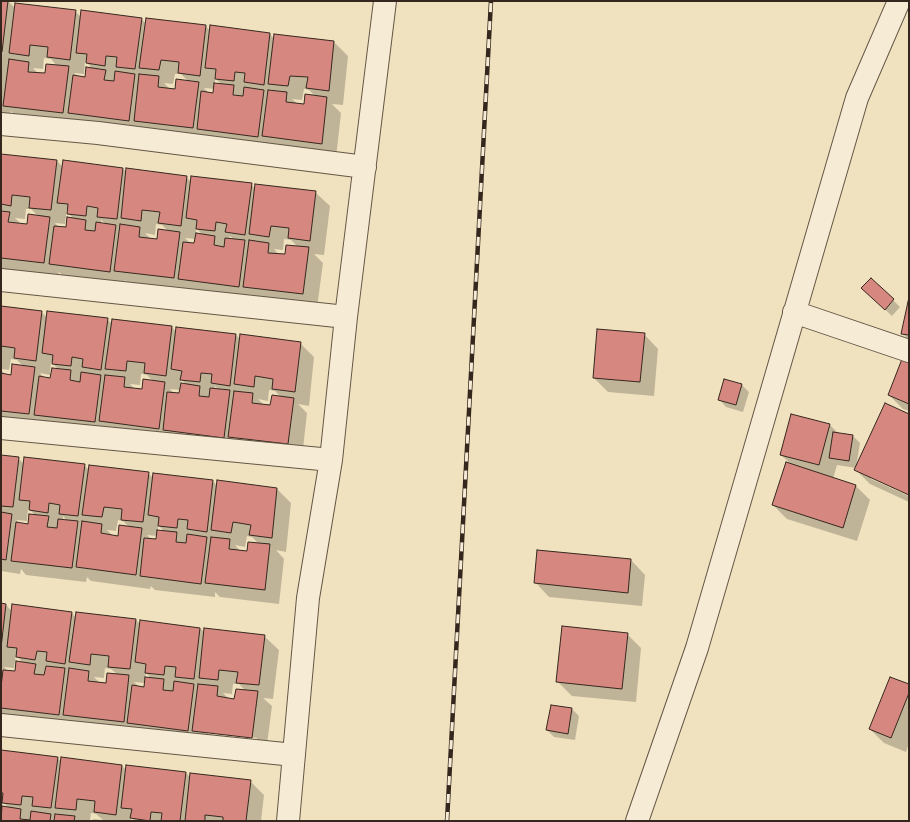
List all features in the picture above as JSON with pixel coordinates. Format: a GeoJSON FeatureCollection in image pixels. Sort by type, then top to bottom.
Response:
{"type":"FeatureCollection","features":[{"type":"Feature","properties":{"kind":"street"},"geometry":{"type":"LineString","coordinates":[[288,821],[308,598],[331,460],[346,317],[385,1]]}},
{"type":"Feature","properties":{"kind":"street"},"geometry":{"type":"LineString","coordinates":[[637,821],[697,648],[857,98],[899,1]]}},
{"type":"Feature","properties":{"kind":"street"},"geometry":{"type":"LineString","coordinates":[[1,124],[98,133],[365,167]]}},
{"type":"Feature","properties":{"kind":"street"},"geometry":{"type":"LineString","coordinates":[[1,280],[346,317]]}},
{"type":"Feature","properties":{"kind":"street"},"geometry":{"type":"LineString","coordinates":[[794,312],[909,351]]}},
{"type":"Feature","properties":{"kind":"street"},"geometry":{"type":"LineString","coordinates":[[1,428],[331,460]]}},
{"type":"Feature","properties":{"kind":"street"},"geometry":{"type":"LineString","coordinates":[[1,726],[294,755]]}},
{"type":"Feature","properties":{"kind":"building"},"geometry":{"type":"Polygon","coordinates":[[[1,1],[8,1],[2,52],[1,51],[1,1]]]}},
{"type":"Feature","properties":{"kind":"building"},"geometry":{"type":"Polygon","coordinates":[[[15,3],[76,10],[70,60],[47,57],[48,47],[30,45],[29,56],[9,53],[15,3]]]}},
{"type":"Feature","properties":{"kind":"building"},"geometry":{"type":"Polygon","coordinates":[[[81,10],[142,18],[135,69],[116,67],[117,57],[106,56],[105,66],[86,63],[87,54],[76,53],[81,10]]]}},
{"type":"Feature","properties":{"kind":"building"},"geometry":{"type":"Polygon","coordinates":[[[146,18],[206,25],[200,76],[178,73],[179,62],[161,60],[159,70],[139,68],[146,18]]]}},
{"type":"Feature","properties":{"kind":"building"},"geometry":{"type":"Polygon","coordinates":[[[210,25],[270,33],[264,85],[244,82],[245,73],[235,72],[234,81],[215,79],[216,69],[205,68],[210,25]]]}},
{"type":"Feature","properties":{"kind":"building"},"geometry":{"type":"Polygon","coordinates":[[[274,34],[334,41],[329,91],[306,88],[308,77],[290,76],[288,86],[268,84],[274,34]]]}},
{"type":"Feature","properties":{"kind":"building"},"geometry":{"type":"Polygon","coordinates":[[[9,59],[29,62],[28,72],[45,73],[46,64],[69,66],[63,113],[3,106],[9,59]]]}},
{"type":"Feature","properties":{"kind":"building"},"geometry":{"type":"Polygon","coordinates":[[[86,67],[106,70],[104,80],[114,81],[115,71],[135,74],[129,121],[68,113],[73,75],[85,77],[86,67]]]}},
{"type":"Feature","properties":{"kind":"building"},"geometry":{"type":"Polygon","coordinates":[[[139,74],[159,76],[158,87],[175,89],[176,79],[199,82],[193,128],[134,121],[139,74]]]}},
{"type":"Feature","properties":{"kind":"building"},"geometry":{"type":"Polygon","coordinates":[[[214,83],[234,85],[233,95],[243,96],[244,87],[264,90],[258,137],[197,129],[201,91],[213,93],[214,83]]]}},
{"type":"Feature","properties":{"kind":"building"},"geometry":{"type":"Polygon","coordinates":[[[268,90],[287,92],[286,102],[304,104],[305,94],[327,97],[322,144],[262,136],[268,90]]]}},
{"type":"Feature","properties":{"kind":"building"},"geometry":{"type":"Polygon","coordinates":[[[1,154],[57,160],[51,210],[29,208],[30,197],[12,195],[11,206],[1,204],[1,154]]]}},
{"type":"Feature","properties":{"kind":"building"},"geometry":{"type":"Polygon","coordinates":[[[63,160],[123,168],[117,219],[97,217],[98,208],[87,206],[86,216],[67,214],[68,204],[57,203],[63,160]]]}},
{"type":"Feature","properties":{"kind":"building"},"geometry":{"type":"Polygon","coordinates":[[[126,168],[187,176],[181,226],[158,223],[160,212],[142,210],[141,221],[121,218],[126,168]]]}},
{"type":"Feature","properties":{"kind":"building"},"geometry":{"type":"Polygon","coordinates":[[[191,176],[252,183],[245,235],[225,232],[227,224],[216,222],[215,231],[196,229],[197,220],[186,218],[191,176]]]}},
{"type":"Feature","properties":{"kind":"building"},"geometry":{"type":"Polygon","coordinates":[[[255,184],[316,191],[310,241],[288,238],[289,228],[271,226],[269,237],[249,234],[255,184]]]}},
{"type":"Feature","properties":{"kind":"building"},"geometry":{"type":"Polygon","coordinates":[[[1,211],[10,212],[8,222],[27,224],[28,214],[50,217],[44,263],[1,258],[1,211]]]}},
{"type":"Feature","properties":{"kind":"building"},"geometry":{"type":"Polygon","coordinates":[[[67,217],[86,220],[85,230],[95,231],[96,222],[116,225],[110,272],[49,264],[54,226],[66,227],[67,217]]]}},
{"type":"Feature","properties":{"kind":"building"},"geometry":{"type":"Polygon","coordinates":[[[120,224],[140,227],[139,237],[157,239],[158,229],[180,232],[174,278],[114,271],[120,224]]]}},
{"type":"Feature","properties":{"kind":"building"},"geometry":{"type":"Polygon","coordinates":[[[196,233],[215,236],[214,245],[224,247],[225,238],[245,240],[239,287],[178,279],[183,242],[194,243],[196,233]]]}},
{"type":"Feature","properties":{"kind":"building"},"geometry":{"type":"Polygon","coordinates":[[[249,240],[269,243],[268,253],[285,254],[286,245],[309,247],[303,294],[243,287],[249,240]]]}},
{"type":"Feature","properties":{"kind":"building"},"geometry":{"type":"Polygon","coordinates":[[[871,278],[894,299],[885,310],[861,288],[871,278]]]}},
{"type":"Feature","properties":{"kind":"building"},"geometry":{"type":"Polygon","coordinates":[[[909,297],[909,335],[901,334],[909,297]]]}},
{"type":"Feature","properties":{"kind":"building"},"geometry":{"type":"Polygon","coordinates":[[[1,306],[42,311],[36,361],[14,358],[15,348],[1,346],[1,306]]]}},
{"type":"Feature","properties":{"kind":"building"},"geometry":{"type":"Polygon","coordinates":[[[47,311],[108,318],[101,370],[82,367],[83,359],[72,357],[71,366],[52,364],[53,355],[42,353],[47,311]]]}},
{"type":"Feature","properties":{"kind":"building"},"geometry":{"type":"Polygon","coordinates":[[[112,319],[172,326],[166,376],[144,373],[145,363],[127,361],[126,371],[105,369],[112,319]]]}},
{"type":"Feature","properties":{"kind":"building"},"geometry":{"type":"Polygon","coordinates":[[[176,327],[236,334],[230,386],[211,383],[212,374],[201,373],[200,382],[180,380],[182,371],[171,369],[176,327]]]}},
{"type":"Feature","properties":{"kind":"building"},"geometry":{"type":"Polygon","coordinates":[[[597,329],[645,333],[640,382],[593,378],[597,329]]]}},
{"type":"Feature","properties":{"kind":"building"},"geometry":{"type":"Polygon","coordinates":[[[240,334],[301,342],[295,392],[272,389],[273,379],[255,376],[254,387],[234,384],[240,334]]]}},
{"type":"Feature","properties":{"kind":"building"},"geometry":{"type":"Polygon","coordinates":[[[902,359],[909,362],[909,404],[888,395],[902,359]]]}},
{"type":"Feature","properties":{"kind":"building"},"geometry":{"type":"Polygon","coordinates":[[[12,364],[35,367],[29,414],[1,411],[1,373],[11,375],[12,364]]]}},
{"type":"Feature","properties":{"kind":"building"},"geometry":{"type":"Polygon","coordinates":[[[52,368],[71,370],[70,380],[80,382],[81,372],[101,375],[95,422],[34,415],[39,376],[50,378],[52,368]]]}},
{"type":"Feature","properties":{"kind":"building"},"geometry":{"type":"Polygon","coordinates":[[[105,375],[125,377],[124,387],[142,389],[143,379],[165,382],[159,429],[99,421],[105,375]]]}},
{"type":"Feature","properties":{"kind":"building"},"geometry":{"type":"Polygon","coordinates":[[[724,379],[742,384],[736,405],[718,400],[724,379]]]}},
{"type":"Feature","properties":{"kind":"building"},"geometry":{"type":"Polygon","coordinates":[[[181,383],[200,386],[199,396],[209,397],[210,388],[230,390],[224,438],[163,430],[167,392],[179,393],[181,383]]]}},
{"type":"Feature","properties":{"kind":"building"},"geometry":{"type":"Polygon","coordinates":[[[234,391],[253,393],[252,403],[270,405],[272,395],[294,398],[288,444],[228,437],[234,391]]]}},
{"type":"Feature","properties":{"kind":"building"},"geometry":{"type":"Polygon","coordinates":[[[885,403],[909,414],[909,495],[854,470],[885,403]]]}},
{"type":"Feature","properties":{"kind":"building"},"geometry":{"type":"Polygon","coordinates":[[[791,414],[830,424],[819,465],[780,455],[791,414]]]}},
{"type":"Feature","properties":{"kind":"building"},"geometry":{"type":"Polygon","coordinates":[[[833,432],[853,435],[849,461],[829,458],[833,432]]]}},
{"type":"Feature","properties":{"kind":"building"},"geometry":{"type":"Polygon","coordinates":[[[1,455],[19,457],[13,507],[1,506],[1,455]]]}},
{"type":"Feature","properties":{"kind":"building"},"geometry":{"type":"Polygon","coordinates":[[[24,457],[85,464],[78,516],[59,514],[60,505],[49,503],[48,513],[29,510],[30,501],[19,500],[24,457]]]}},
{"type":"Feature","properties":{"kind":"building"},"geometry":{"type":"Polygon","coordinates":[[[786,462],[856,485],[843,528],[772,505],[786,462]]]}},
{"type":"Feature","properties":{"kind":"building"},"geometry":{"type":"Polygon","coordinates":[[[89,465],[149,472],[143,522],[121,520],[122,509],[104,507],[102,517],[82,515],[89,465]]]}},
{"type":"Feature","properties":{"kind":"building"},"geometry":{"type":"Polygon","coordinates":[[[153,473],[213,480],[207,532],[187,529],[188,520],[178,519],[177,528],[158,526],[159,517],[148,515],[153,473]]]}},
{"type":"Feature","properties":{"kind":"building"},"geometry":{"type":"Polygon","coordinates":[[[217,480],[277,488],[272,538],[249,535],[251,525],[233,522],[231,533],[211,530],[217,480]]]}},
{"type":"Feature","properties":{"kind":"building"},"geometry":{"type":"Polygon","coordinates":[[[1,512],[12,514],[6,560],[1,559],[1,512]]]}},
{"type":"Feature","properties":{"kind":"building"},"geometry":{"type":"Polygon","coordinates":[[[29,514],[49,516],[47,527],[57,528],[58,519],[78,521],[72,568],[11,561],[16,522],[28,524],[29,514]]]}},
{"type":"Feature","properties":{"kind":"building"},"geometry":{"type":"Polygon","coordinates":[[[82,521],[102,524],[101,533],[118,536],[119,525],[142,528],[136,575],[76,567],[82,521]]]}},
{"type":"Feature","properties":{"kind":"building"},"geometry":{"type":"Polygon","coordinates":[[[157,530],[177,532],[176,542],[186,543],[187,534],[207,537],[201,584],[140,576],[144,538],[156,539],[157,530]]]}},
{"type":"Feature","properties":{"kind":"building"},"geometry":{"type":"Polygon","coordinates":[[[211,537],[230,539],[229,549],[247,551],[248,542],[270,544],[265,590],[205,583],[211,537]]]}},
{"type":"Feature","properties":{"kind":"building"},"geometry":{"type":"Polygon","coordinates":[[[537,550],[631,559],[628,593],[534,583],[537,550]]]}},
{"type":"Feature","properties":{"kind":"building"},"geometry":{"type":"Polygon","coordinates":[[[1,603],[6,604],[1,648],[1,603]]]}},
{"type":"Feature","properties":{"kind":"building"},"geometry":{"type":"Polygon","coordinates":[[[12,604],[72,612],[65,664],[46,661],[47,652],[37,651],[35,660],[16,657],[17,648],[7,647],[12,604]]]}},
{"type":"Feature","properties":{"kind":"building"},"geometry":{"type":"Polygon","coordinates":[[[76,612],[136,619],[130,669],[108,667],[109,656],[91,654],[90,665],[69,662],[76,612]]]}},
{"type":"Feature","properties":{"kind":"building"},"geometry":{"type":"Polygon","coordinates":[[[140,620],[200,628],[194,679],[175,677],[176,667],[165,666],[164,675],[145,673],[146,664],[135,662],[140,620]]]}},
{"type":"Feature","properties":{"kind":"building"},"geometry":{"type":"Polygon","coordinates":[[[562,626],[628,633],[622,689],[556,682],[562,626]]]}},
{"type":"Feature","properties":{"kind":"building"},"geometry":{"type":"Polygon","coordinates":[[[204,628],[265,635],[259,685],[236,683],[238,672],[219,670],[218,680],[199,678],[204,628]]]}},
{"type":"Feature","properties":{"kind":"building"},"geometry":{"type":"Polygon","coordinates":[[[16,661],[36,664],[34,674],[44,675],[46,666],[65,668],[59,715],[1,708],[3,670],[15,671],[16,661]]]}},
{"type":"Feature","properties":{"kind":"building"},"geometry":{"type":"Polygon","coordinates":[[[69,668],[89,671],[88,681],[106,683],[107,673],[129,675],[124,722],[63,715],[69,668]]]}},
{"type":"Feature","properties":{"kind":"building"},"geometry":{"type":"Polygon","coordinates":[[[145,677],[164,679],[163,690],[173,691],[174,681],[194,684],[188,731],[127,723],[132,685],[144,687],[145,677]]]}},
{"type":"Feature","properties":{"kind":"building"},"geometry":{"type":"Polygon","coordinates":[[[890,677],[909,684],[909,693],[891,738],[869,729],[890,677]]]}},
{"type":"Feature","properties":{"kind":"building"},"geometry":{"type":"Polygon","coordinates":[[[198,684],[218,686],[217,696],[234,699],[236,689],[258,691],[252,738],[192,731],[198,684]]]}},
{"type":"Feature","properties":{"kind":"building"},"geometry":{"type":"Polygon","coordinates":[[[551,705],[572,708],[568,734],[546,730],[551,705]]]}},
{"type":"Feature","properties":{"kind":"building"},"geometry":{"type":"Polygon","coordinates":[[[1,750],[58,757],[51,808],[32,806],[33,797],[22,796],[21,805],[2,803],[1,750]]]}},
{"type":"Feature","properties":{"kind":"building"},"geometry":{"type":"Polygon","coordinates":[[[61,757],[122,765],[116,815],[94,812],[95,801],[77,799],[76,810],[55,808],[61,757]]]}},
{"type":"Feature","properties":{"kind":"building"},"geometry":{"type":"Polygon","coordinates":[[[126,765],[186,772],[180,821],[161,821],[162,813],[151,812],[150,821],[130,818],[132,809],[121,808],[126,765]]]}},
{"type":"Feature","properties":{"kind":"building"},"geometry":{"type":"Polygon","coordinates":[[[190,773],[251,780],[246,821],[223,821],[223,817],[205,815],[205,821],[185,821],[190,773]]]}},
{"type":"Feature","properties":{"kind":"building"},"geometry":{"type":"Polygon","coordinates":[[[2,806],[21,809],[20,819],[30,820],[31,811],[51,814],[50,821],[1,821],[2,806]]]}},
{"type":"Feature","properties":{"kind":"building"},"geometry":{"type":"Polygon","coordinates":[[[55,814],[75,816],[74,821],[54,821],[55,814]]]}},
{"type":"Feature","properties":{"kind":"railway"},"geometry":{"type":"LineString","coordinates":[[447,821],[491,1]]}}]}
